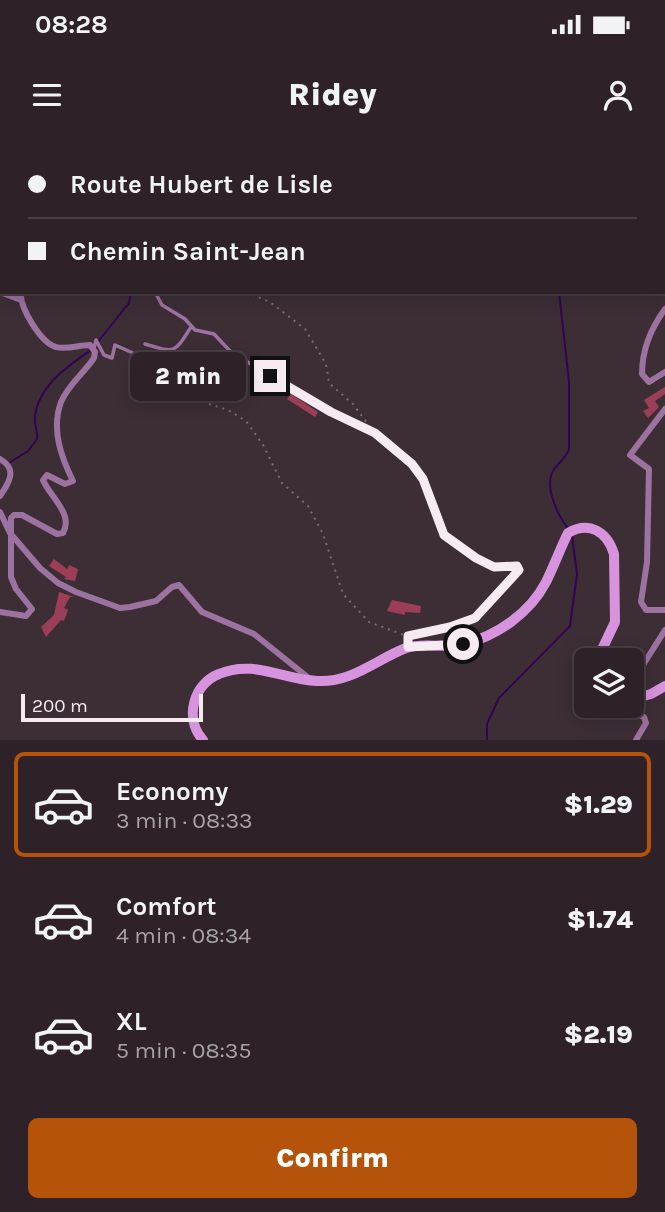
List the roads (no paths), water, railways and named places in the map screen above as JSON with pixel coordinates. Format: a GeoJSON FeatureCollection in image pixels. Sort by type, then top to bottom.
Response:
{"type":"FeatureCollection","features":[{"type":"Feature","properties":{"kind":"main road"},"geometry":{"type":"LineString","coordinates":[[203,740],[194,725],[194,705],[201,686],[216,674],[247,668],[311,681],[345,678],[408,647],[463,644],[513,621],[531,604],[546,583],[568,533],[576,529],[590,527],[604,536],[614,554],[615,622],[603,648]]}},
{"type":"Feature","properties":{"kind":"main road"},"geometry":{"type":"LineString","coordinates":[[644,696],[665,686]]}},
{"type":"Feature","properties":{"kind":"street"},"geometry":{"type":"LineString","coordinates":[[0,611],[26,616],[32,609],[16,589],[11,577],[11,518],[18,514],[54,533],[65,531],[67,523],[64,513],[43,480],[47,475],[65,484],[73,481],[59,451],[58,415],[61,401],[94,358],[94,348],[90,345],[65,348],[53,346],[41,335],[21,296]]}},
{"type":"Feature","properties":{"kind":"street"},"geometry":{"type":"LineString","coordinates":[[665,309],[652,327],[643,355],[642,374],[649,382],[665,372]]}},
{"type":"Feature","properties":{"kind":"street"},"geometry":{"type":"LineString","coordinates":[[665,409],[631,455],[634,460],[649,468],[647,562],[641,602],[646,610],[665,610]]}},
{"type":"Feature","properties":{"kind":"street"},"geometry":{"type":"LineString","coordinates":[[0,459],[11,472],[10,481],[0,496]]}},
{"type":"Feature","properties":{"kind":"street"},"geometry":{"type":"LineString","coordinates":[[0,512],[9,533],[40,568],[58,583],[120,608],[156,601],[179,584],[202,612],[254,634],[311,681]]}},
{"type":"Feature","properties":{"kind":"street"},"geometry":{"type":"LineString","coordinates":[[644,663],[665,630]]}},
{"type":"Feature","properties":{"kind":"street"},"geometry":{"type":"LineString","coordinates":[[636,740],[646,723],[644,717]]}},
{"type":"Feature","properties":{"kind":"lane"},"geometry":{"type":"LineString","coordinates":[[156,294],[162,305],[185,319],[191,327],[214,334],[230,351],[297,393],[375,433],[418,471],[444,535],[476,558],[494,567],[511,564],[517,566],[519,570],[475,618],[450,627],[408,636],[408,647]]}},
{"type":"Feature","properties":{"kind":"lane"},"geometry":{"type":"LineString","coordinates":[[145,344],[170,352],[176,350],[191,327]]}},
{"type":"Feature","properties":{"kind":"lane"},"geometry":{"type":"LineString","coordinates":[[94,348],[96,340],[104,355],[112,358],[115,345],[133,353]]}},
{"type":"Feature","properties":{"kind":"waterway"},"geometry":{"type":"LineString","coordinates":[[97,343],[129,303],[131,294]]}},
{"type":"Feature","properties":{"kind":"waterway"},"geometry":{"type":"LineString","coordinates":[[559,294],[569,382],[569,449],[553,471],[550,485],[556,509],[568,528]]}},
{"type":"Feature","properties":{"kind":"waterway"},"geometry":{"type":"LineString","coordinates":[[9,463],[28,451],[37,439],[37,406],[48,386],[91,350]]}},
{"type":"Feature","properties":{"kind":"waterway"},"geometry":{"type":"LineString","coordinates":[[487,740],[487,724],[499,698],[570,626],[577,574],[572,536]]}}]}
